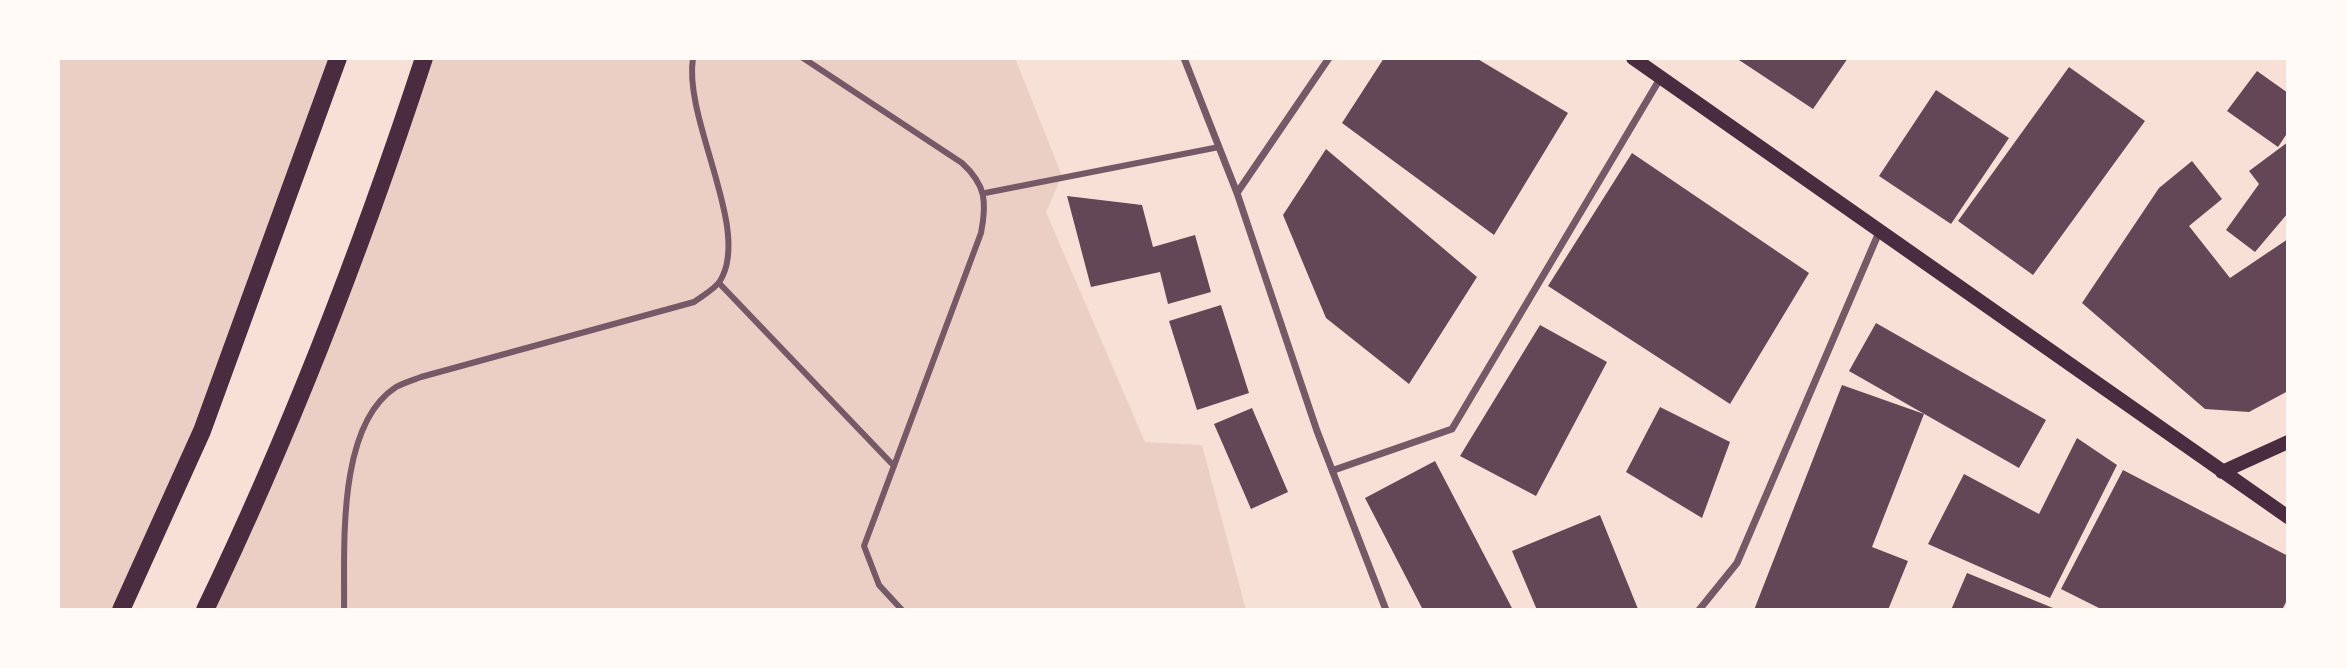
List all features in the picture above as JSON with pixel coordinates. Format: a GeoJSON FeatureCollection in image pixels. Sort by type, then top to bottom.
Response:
{"type":"FeatureCollection","features":[{"type":"Feature","properties":{"kind":"main road"},"geometry":{"type":"LineString","coordinates":[[121,610],[202,431],[338,58]]}},
{"type":"Feature","properties":{"kind":"main road"},"geometry":{"type":"LineString","coordinates":[[205,610],[275,462],[337,308],[424,58]]}},
{"type":"Feature","properties":{"kind":"main road"},"geometry":{"type":"LineString","coordinates":[[1633,58],[2288,517]]}},
{"type":"Feature","properties":{"kind":"main road"},"geometry":{"type":"LineString","coordinates":[[2222,472],[2288,442]]}},
{"type":"Feature","properties":{"kind":"street"},"geometry":{"type":"LineString","coordinates":[[344,610],[345,494],[353,457],[371,415],[395,388],[421,377],[694,302],[719,283],[726,267],[730,237],[696,105],[691,70],[693,58]]}},
{"type":"Feature","properties":{"kind":"street"},"geometry":{"type":"LineString","coordinates":[[803,58],[962,163],[976,177],[985,193],[981,233],[864,546],[879,584],[902,610]]}},
{"type":"Feature","properties":{"kind":"street"},"geometry":{"type":"LineString","coordinates":[[1184,58],[1237,193],[1317,431],[1386,610]]}},
{"type":"Feature","properties":{"kind":"street"},"geometry":{"type":"LineString","coordinates":[[1237,193],[1329,58]]}},
{"type":"Feature","properties":{"kind":"street"},"geometry":{"type":"LineString","coordinates":[[1334,470],[1452,429],[1662,77]]}},
{"type":"Feature","properties":{"kind":"street"},"geometry":{"type":"LineString","coordinates":[[985,193],[1219,147]]}},
{"type":"Feature","properties":{"kind":"street"},"geometry":{"type":"LineString","coordinates":[[1699,610],[1737,563],[1880,229]]}},
{"type":"Feature","properties":{"kind":"street"},"geometry":{"type":"LineString","coordinates":[[719,283],[894,466]]}},
{"type":"Feature","properties":{"kind":"shaded area"},"geometry":{"type":"Polygon","coordinates":[[[58,58],[338,58],[202,431],[121,610],[58,610],[58,58]]]}},
{"type":"Feature","properties":{"kind":"shaded area"},"geometry":{"type":"Polygon","coordinates":[[[424,58],[1015,58],[1062,176],[1046,212],[1145,442],[1202,445],[1246,610],[205,610],[275,462],[424,58]]]}},
{"type":"Feature","properties":{"kind":"building"},"geometry":{"type":"Polygon","coordinates":[[[1384,58],[1476,58],[1568,113],[1494,235],[1342,123],[1384,58]]]}},
{"type":"Feature","properties":{"kind":"building"},"geometry":{"type":"Polygon","coordinates":[[[1736,58],[1848,58],[1813,109],[1736,58]]]}},
{"type":"Feature","properties":{"kind":"building"},"geometry":{"type":"Polygon","coordinates":[[[2069,67],[2145,121],[2033,275],[1958,221],[2069,67]]]}},
{"type":"Feature","properties":{"kind":"building"},"geometry":{"type":"Polygon","coordinates":[[[2257,71],[2288,93],[2288,132],[2278,147],[2227,111],[2257,71]]]}},
{"type":"Feature","properties":{"kind":"building"},"geometry":{"type":"Polygon","coordinates":[[[1936,90],[2009,138],[1951,224],[1879,176],[1936,90]]]}},
{"type":"Feature","properties":{"kind":"building"},"geometry":{"type":"Polygon","coordinates":[[[2288,142],[2288,213],[2255,252],[2226,230],[2259,184],[2249,171],[2288,142]]]}},
{"type":"Feature","properties":{"kind":"building"},"geometry":{"type":"Polygon","coordinates":[[[1326,149],[1477,277],[1409,384],[1326,318],[1283,215],[1326,149]]]}},
{"type":"Feature","properties":{"kind":"building"},"geometry":{"type":"Polygon","coordinates":[[[1632,153],[1809,273],[1730,404],[1548,286],[1632,153]]]}},
{"type":"Feature","properties":{"kind":"building"},"geometry":{"type":"Polygon","coordinates":[[[2192,161],[2222,199],[2189,226],[2230,278],[2288,239],[2288,391],[2249,412],[2205,409],[2082,303],[2159,188],[2192,161]]]}},
{"type":"Feature","properties":{"kind":"building"},"geometry":{"type":"Polygon","coordinates":[[[1067,196],[1142,205],[1153,247],[1195,235],[1211,292],[1168,304],[1160,272],[1091,287],[1067,196]]]}},
{"type":"Feature","properties":{"kind":"building"},"geometry":{"type":"Polygon","coordinates":[[[1221,305],[1249,393],[1197,410],[1169,321],[1221,305]]]}},
{"type":"Feature","properties":{"kind":"building"},"geometry":{"type":"Polygon","coordinates":[[[1876,323],[2046,420],[2019,468],[1849,371],[1876,323]]]}},
{"type":"Feature","properties":{"kind":"building"},"geometry":{"type":"Polygon","coordinates":[[[1540,325],[1607,362],[1536,496],[1460,456],[1540,325]]]}},
{"type":"Feature","properties":{"kind":"building"},"geometry":{"type":"Polygon","coordinates":[[[1842,385],[1924,414],[1872,547],[1908,561],[1888,610],[1754,610],[1842,385]]]}},
{"type":"Feature","properties":{"kind":"building"},"geometry":{"type":"Polygon","coordinates":[[[1660,407],[1730,442],[1702,518],[1626,472],[1660,407]]]}},
{"type":"Feature","properties":{"kind":"building"},"geometry":{"type":"Polygon","coordinates":[[[1252,408],[1288,492],[1251,509],[1214,424],[1252,408]]]}},
{"type":"Feature","properties":{"kind":"building"},"geometry":{"type":"Polygon","coordinates":[[[2077,438],[2117,465],[2050,598],[1928,544],[1964,474],[2039,514],[2077,438]]]}},
{"type":"Feature","properties":{"kind":"building"},"geometry":{"type":"Polygon","coordinates":[[[1435,461],[1513,610],[1423,610],[1365,498],[1435,461]]]}},
{"type":"Feature","properties":{"kind":"building"},"geometry":{"type":"Polygon","coordinates":[[[2123,470],[2288,556],[2288,598],[2282,610],[2103,610],[2061,589],[2123,470]]]}},
{"type":"Feature","properties":{"kind":"building"},"geometry":{"type":"Polygon","coordinates":[[[1600,515],[1638,609],[1537,610],[1512,551],[1600,515]]]}},
{"type":"Feature","properties":{"kind":"building"},"geometry":{"type":"Polygon","coordinates":[[[1967,573],[2058,610],[1951,610],[1967,573]]]}}]}
